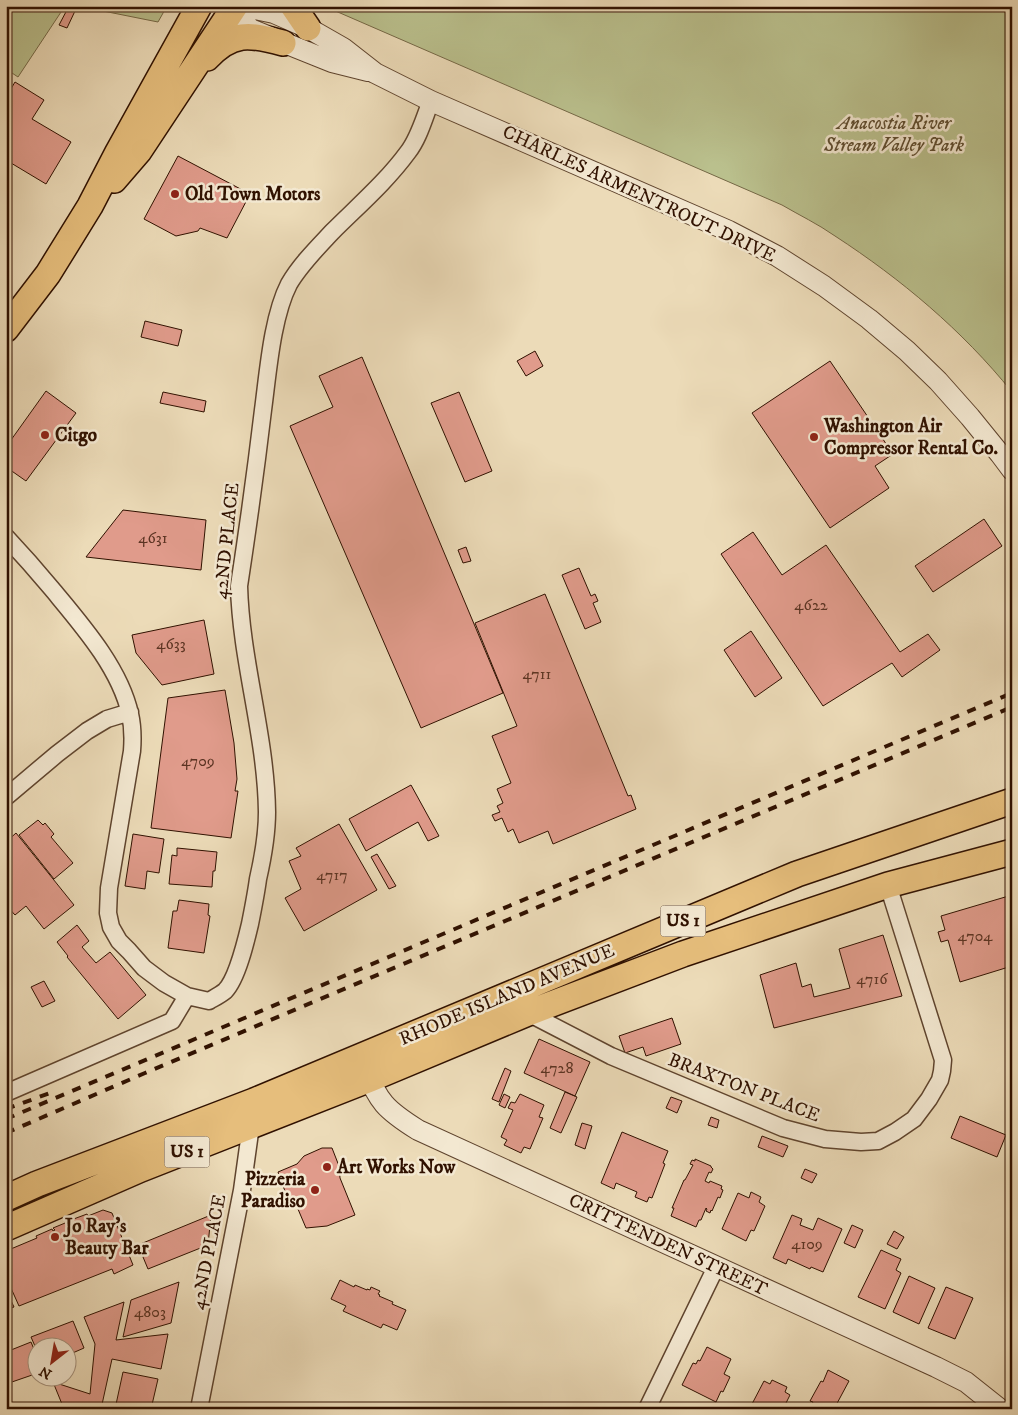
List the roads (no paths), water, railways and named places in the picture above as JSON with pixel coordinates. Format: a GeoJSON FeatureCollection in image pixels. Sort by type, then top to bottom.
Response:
{"type":"FeatureCollection","features":[{"type":"Feature","properties":{"kind":"main road"},"geometry":{"type":"LineString","coordinates":[[9,320],[48,274],[90,206],[199,6]]}},
{"type":"Feature","properties":{"kind":"main road"},"geometry":{"type":"LineString","coordinates":[[293,6],[308,28]]}},
{"type":"Feature","properties":{"kind":"main road"},"geometry":{"type":"LineString","coordinates":[[175,50],[201,21],[219,10],[234,7]]}},
{"type":"Feature","properties":{"kind":"main road"},"geometry":{"type":"LineString","coordinates":[[90,206],[139,151],[234,7]]}},
{"type":"Feature","properties":{"kind":"main road"},"geometry":{"type":"LineString","coordinates":[[187,80],[218,47],[239,36],[260,36],[283,43]]}},
{"type":"Feature","properties":{"kind":"main road","name":"RHODE ISLAND AVENUE"},"geometry":{"type":"LineString","coordinates":[[6,1198],[37,1184],[254,1101],[797,874],[1012,801]]}},
{"type":"Feature","properties":{"kind":"main road","name":"RHODE ISLAND AVENUE"},"geometry":{"type":"LineString","coordinates":[[6,1228],[141,1169],[370,1079],[528,1013],[683,954],[888,885],[1012,852]]}},
{"type":"Feature","properties":{"kind":"street","name":"CHARLES ARMENTROUT DRIVE"},"geometry":{"type":"LineString","coordinates":[[234,7],[251,8],[274,13],[308,28],[342,48],[375,73],[431,101],[729,231],[778,256],[870,319],[907,351],[938,381],[976,424],[1012,470]]}},
{"type":"Feature","properties":{"kind":"street","name":"CHARLES ARMENTROUT DRIVE"},"geometry":{"type":"LineString","coordinates":[[234,7],[250,29],[332,62],[375,73]]}},
{"type":"Feature","properties":{"kind":"street","name":"42ND PLACE"},"geometry":{"type":"LineString","coordinates":[[187,996],[209,1001],[226,990],[238,969],[252,915],[266,840],[265,784],[258,723],[240,612],[239,586],[274,334],[281,306],[289,284],[303,264],[409,151],[431,101]]}},
{"type":"Feature","properties":{"kind":"street"},"geometry":{"type":"LineString","coordinates":[[6,537],[24,555],[84,628],[120,684],[130,712],[134,731],[110,880],[108,913],[111,927],[119,940],[144,968],[164,983],[187,996],[172,1022],[6,1093]]}},
{"type":"Feature","properties":{"kind":"street"},"geometry":{"type":"LineString","coordinates":[[6,797],[87,731],[107,719],[130,712]]}},
{"type":"Feature","properties":{"kind":"street","name":"BRAXTON PLACE"},"geometry":{"type":"LineString","coordinates":[[528,1013],[610,1056],[783,1128],[825,1139],[861,1142],[878,1141],[914,1119],[940,1080],[943,1060],[888,885]]}},
{"type":"Feature","properties":{"kind":"street","name":"CRITTENDEN STREET"},"geometry":{"type":"LineString","coordinates":[[360,1056],[379,1098],[385,1106],[397,1117],[418,1130],[936,1366],[966,1382],[1000,1409]]}},
{"type":"Feature","properties":{"kind":"street","name":"42ND PLACE"},"geometry":{"type":"LineString","coordinates":[[199,1409],[243,1184],[254,1101]]}},
{"type":"Feature","properties":{"kind":"street"},"geometry":{"type":"LineString","coordinates":[[647,1409],[716,1267]]}},
{"type":"Feature","properties":{"kind":"railway"},"geometry":{"type":"LineString","coordinates":[[6,1119],[1012,693]]}},
{"type":"Feature","properties":{"kind":"railway"},"geometry":{"type":"LineString","coordinates":[[6,1133],[1012,707]]}},
{"type":"Feature","properties":{"kind":"railway"},"geometry":{"type":"LineString","coordinates":[[6,1109],[50,1093]]}},
{"type":"Feature","properties":{"kind":"place","name":"Old Town Motors"},"geometry":{"type":"Point","coordinates":[175,194]}},
{"type":"Feature","properties":{"kind":"place","name":"Citgo"},"geometry":{"type":"Point","coordinates":[45,435]}},
{"type":"Feature","properties":{"kind":"place","name":"Washington Air Compressor Rental Co."},"geometry":{"type":"Point","coordinates":[814,437]}},
{"type":"Feature","properties":{"kind":"place","name":"Art Works Now"},"geometry":{"type":"Point","coordinates":[327,1167]}},
{"type":"Feature","properties":{"kind":"place","name":"Pizzeria Paradiso"},"geometry":{"type":"Point","coordinates":[315,1190]}},
{"type":"Feature","properties":{"kind":"place","name":"Jo Ray's Beauty Bar"},"geometry":{"type":"Point","coordinates":[55,1237]}},
{"type":"Feature","properties":{"kind":"park label","name":"Anacostia River Stream Valley Park"},"geometry":{"type":"Point","coordinates":[894,134]}}]}
